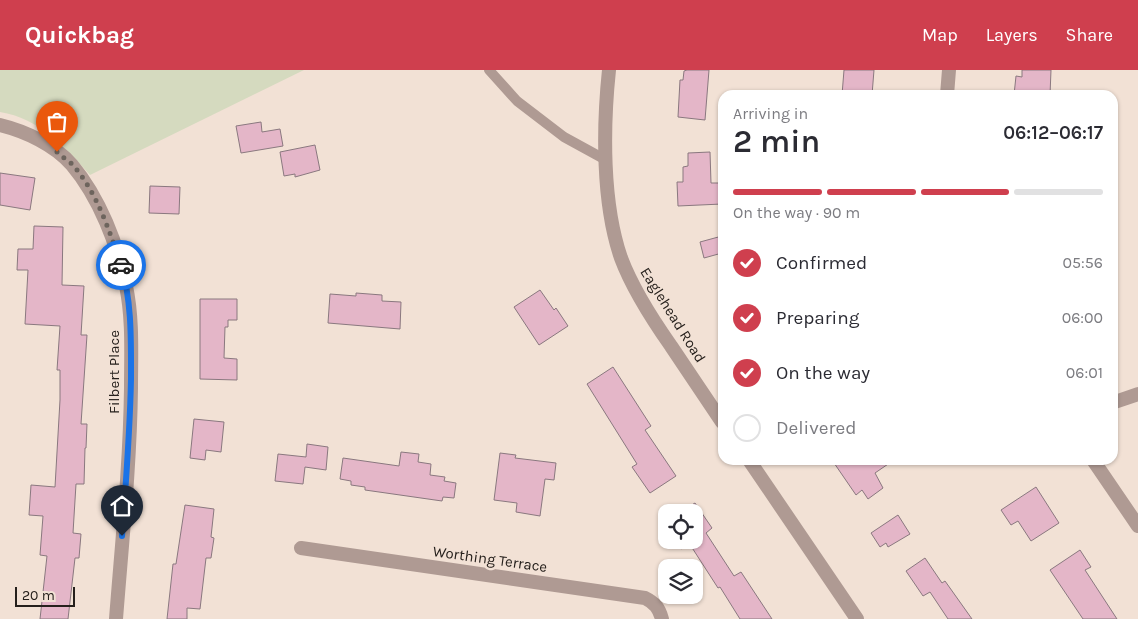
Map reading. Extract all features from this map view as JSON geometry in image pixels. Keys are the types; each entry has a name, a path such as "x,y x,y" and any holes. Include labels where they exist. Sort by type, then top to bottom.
{"street":[{"name":"Eaglehead Road","path":"609,70 605,109 606,160 611,221 621,258 634,288 654,322 718,416"},
{"path":"946,90 948,70"},
{"name":"Filbert Place","path":"0,125 33,137 71,164 89,188 109,230 122,267 132,335 130,434 116,619"},
{"path":"1118,401 1138,394"},
{"path":"752,465 857,619"},
{"path":"1096,465 1138,526"},
{"name":"Worthing Terrace","path":"301,548 645,598 653,602 659,610 662,619"}],"lane":[{"path":"489,70 517,101 564,137 606,160"}],"green space":[{"path":"0,70 304,70 90,175 61,144 39,127 14,115 0,112"}],"building":[{"path":"709,70 705,120 678,117 680,80 683,80 684,71"},
{"path":"844,70 874,70 872,90 842,90"},
{"path":"1022,70 1051,70 1050,90 1015,90 1016,76 1022,77"},
{"path":"261,122 262,132 280,129 283,146 241,153 236,126"},
{"path":"315,145 320,170 295,177 295,174 284,176 280,152"},
{"path":"710,152 711,183 718,183 718,204 678,206 677,182 683,182 683,167 688,166 688,153"},
{"path":"0,173 35,178 30,210 0,205"},
{"path":"150,186 180,187 179,214 149,213"},
{"path":"34,226 63,227 62,285 84,286 81,335 87,335 81,424 87,424 86,448 84,484 76,484 73,533 81,534 79,558 75,558 68,619 40,619 47,556 40,555 43,516 29,515 31,485 55,487 60,400 60,370 57,370 60,326 25,324 28,270 17,270 18,249 33,249"},
{"path":"718,237 718,254 704,258 700,242"},
{"path":"540,290 554,310 556,308 568,326 539,345 514,307"},
{"path":"356,293 382,295 382,301 401,302 400,329 328,323 330,294 356,296"},
{"path":"200,299 237,299 237,320 228,320 228,327 225,327 224,358 237,359 237,380 200,379"},
{"path":"613,367 651,426 645,430 676,476 650,493 632,467 637,464 587,384"},
{"path":"194,419 224,422 221,452 206,450 205,460 190,458"},
{"path":"307,444 328,447 326,470 305,467 303,484 275,481 278,454 306,457"},
{"path":"401,452 419,454 418,462 431,464 430,475 445,477 444,481 456,483 454,498 443,497 442,501 365,490 365,487 351,485 351,481 340,479 343,458 399,466"},
{"path":"500,453 516,455 515,458 556,463 554,480 545,479 540,516 516,512 517,503 494,500"},
{"path":"835,465 887,465 875,473 883,488 868,499 862,490 856,495"},
{"path":"1036,487 1059,523 1031,541 1018,521 1011,525 1001,510"},
{"path":"185,505 214,509 211,537 214,538 211,558 206,558 200,609 187,608 187,619 167,619 173,564 176,564"},
{"path":"703,515 712,528 706,533 734,576 741,572 772,619 740,619 703,565 703,559 699,559 693,549 703,549"},
{"path":"898,515 910,534 888,547 886,543 880,547 871,533"},
{"path":"1080,550 1091,567 1085,570 1117,619 1083,619 1050,570"},
{"path":"925,558 942,583 945,581 972,619 948,619 930,592 923,596 906,571"}],"way so far":[{"path":"57,152 71,164 89,188 109,230 121,265"}],"route":[{"path":"121,265 126,287 132,335 130,434 122,536"}]}
